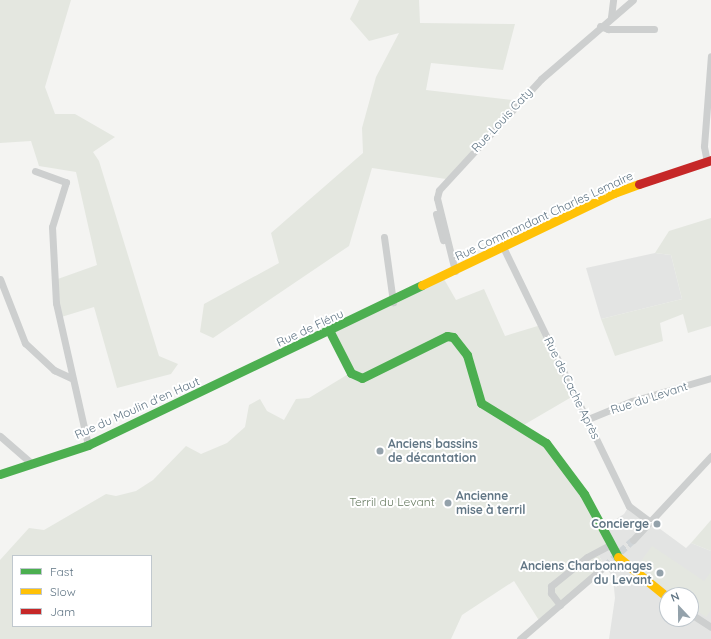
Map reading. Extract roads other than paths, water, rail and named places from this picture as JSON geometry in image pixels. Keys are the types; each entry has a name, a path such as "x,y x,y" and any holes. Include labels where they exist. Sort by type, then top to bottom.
{"street":[{"path":"611,17 613,0"},
{"name":"Rue Louis Caty","path":"455,271 437,198 439,190 541,78 600,26 633,0"},
{"path":"600,26 608,30 654,29"},
{"path":"709,161 704,146 711,56"},
{"name":"Rue Commandant Charles Lemaire","path":"455,271 503,246 614,193 709,161"},
{"path":"36,170 66,182 52,228 56,303 71,378 88,446"},
{"path":"436,214 445,244 450,249"},
{"path":"384,237 393,302"},
{"name":"Rue de Cache Après","path":"503,246 588,419 628,506 650,522"},
{"name":"Rue de Flénu","path":"238,375 455,271"},
{"path":"0,279 25,343 54,370 71,378"},
{"path":"330,332 350,373 362,378 447,336 453,336 467,355 481,403 546,443 584,494 611,544 627,567 659,591"},
{"name":"Rue du Moulin d'en Haut","path":"0,474 30,462 88,446 238,375"},
{"name":"Rue du Levant","path":"588,419 632,401 711,378"},
{"path":"0,436 30,462"},
{"path":"633,540 711,456"},
{"path":"560,605 551,593 551,586 587,557 611,544"},
{"path":"520,639 605,566"},
{"path":"699,619 711,627"}],"tunnel":[{"path":"605,566 633,540"}],"place":[{"name":"Anciens bassins de décantation","path":"380,451"},
{"name":"Ancienne mise à terril","path":"448,503"},
{"name":"Concierge","path":"657,524"},
{"name":"Anciens Charbonnages du Levant","path":"660,573"}],"park label":[{"name":"Terril du Levant","path":"392,502"}]}
